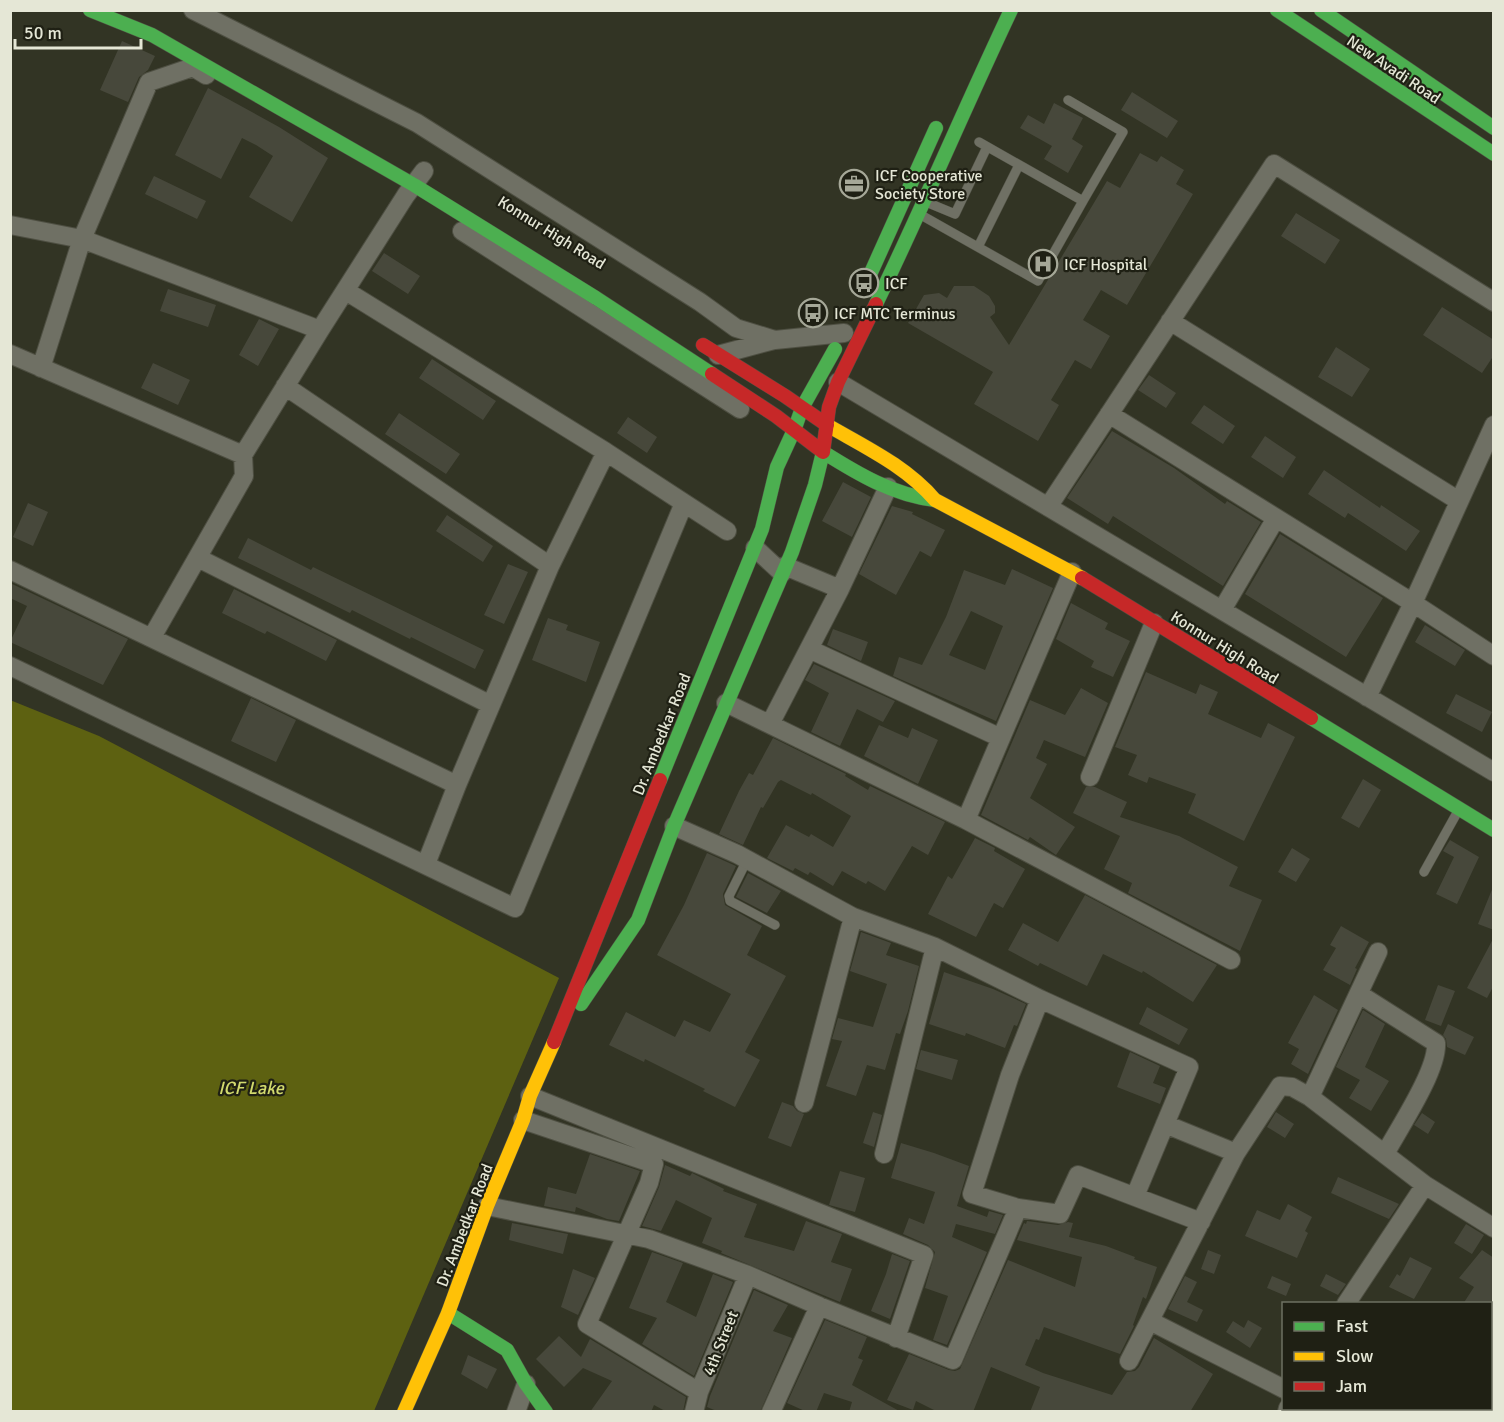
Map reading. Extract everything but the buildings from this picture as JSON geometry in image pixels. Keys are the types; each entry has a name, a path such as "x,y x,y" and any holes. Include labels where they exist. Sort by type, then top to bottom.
{"main road":[{"name":"Konnur High Road","path":"90,10 153,35 418,179 860,475 920,500 935,500 1072,572 1494,830"},
{"name":"Dr. Ambedkar Road","path":"551,1049 638,920 674,826 792,552 815,485 823,452 829,407 838,382 920,214 979,77 1011,10"},
{"name":"New Avadi Road","path":"1277,10 1494,154"},
{"name":"New Avadi Road","path":"1321,10 1494,128"},
{"path":"863,290 941,117"},
{"name":"Dr. Ambedkar Road","path":"404,1412 448,1312 487,1206 523,1120 530,1096 755,548 777,467 802,408 846,328"},
{"name":"Konnur High Road","path":"688,336 927,488 935,500"},
{"path":"448,1312 507,1350 526,1384 546,1412"}],"street":[{"path":"193,10 417,123 700,302 736,328 775,340"},
{"path":"42,368 82,239 148,82 193,67 418,179 770,428"},
{"path":"1048,507 1274,164 1494,302"},
{"path":"152,637 244,476 243,455 320,330 418,179"},
{"path":"10,225 82,239 320,330"},
{"path":"346,291 606,452 727,531"},
{"path":"1170,321 1459,501"},
{"path":"718,355 775,340 846,328"},
{"path":"10,354 243,455"},
{"path":"838,382 1494,772"},
{"path":"285,386 550,566"},
{"path":"1109,414 1494,656"},
{"path":"1367,697 1413,603 1494,425"},
{"path":"426,864 550,566 606,452"},
{"path":"770,724 840,589 888,487"},
{"path":"10,666 515,908 684,503"},
{"path":"1222,610 1276,518"},
{"path":"755,548 784,569 840,589"},
{"path":"198,558 491,705"},
{"path":"10,570 457,785"},
{"path":"966,820 1072,572"},
{"path":"1090,777 1154,622"},
{"path":"808,649 1001,738"},
{"path":"726,703 966,820 1231,960"},
{"path":"674,826 747,860 853,917 935,946 1040,999 1189,1067 1135,1196"},
{"path":"804,1103 853,917"},
{"path":"884,1154 935,946"},
{"path":"1310,1097 1378,952"},
{"path":"1359,994 1436,1043 1437,1052 1427,1077 1385,1154"},
{"path":"1040,999 1010,1075 972,1194 1018,1208 1060,1214 1078,1175 1201,1222"},
{"path":"1129,1361 1236,1153 1280,1086 1293,1087 1310,1097 1425,1185 1494,1228"},
{"path":"530,1096 924,1255 896,1338"},
{"path":"523,1120 654,1164 654,1171 627,1236 587,1324 699,1392"},
{"path":"1165,1124 1236,1153"},
{"path":"1347,1302 1425,1185"},
{"path":"487,1206 649,1239 748,1275 953,1360 1018,1208"},
{"name":"4th Street","path":"694,1412 699,1392 748,1275"},
{"path":"771,1412 819,1306"},
{"path":"1150,1321 1282,1388"},
{"path":"516,1412 526,1384"}],"lane":[{"path":"904,198 920,214 1038,281 1124,132 1068,100"},
{"path":"904,198 925,201 955,214 983,144 1083,201"},
{"path":"978,247 1019,165"},
{"path":"1424,872 1459,809"},
{"path":"747,860 729,896 730,901 776,925"}],"water":[{"name":"ICF Lake","path":"10,700 99,736 559,978 374,1411 11,1411"}],"traffic: fast":[{"path":"90,10 152,35 414,185 596,298 712,374"},
{"path":"876,304 1011,10"},
{"path":"1277,10 1494,154"},
{"path":"1321,10 1494,128"},
{"path":"869,277 936,128"},
{"path":"796,425 802,408 835,349"},
{"path":"660,780 762,529 777,467 794,430"},
{"path":"581,1004 638,920 674,826 792,552 815,485 823,452 863,476 890,488 935,500"},
{"path":"1311,718 1494,830"},
{"path":"448,1313 507,1350 526,1384 546,1412"}],"traffic: slow":[{"path":"827,425 898,467 935,500 1082,578"},
{"path":"404,1412 448,1313 487,1206 523,1120 530,1096 554,1042"}],"traffic: jam":[{"path":"712,374 776,416 823,452 829,407 838,382 876,304"},
{"path":"703,345 827,425"},
{"path":"1082,578 1311,718"},
{"path":"554,1042 660,780"}],"place":[{"name":"ICF Cooperative Society Store","path":"854,184"},
{"name":"ICF Hospital","path":"1043,264"},
{"name":"ICF","path":"864,283"},
{"name":"ICF MTC Terminus","path":"813,313"}]}
